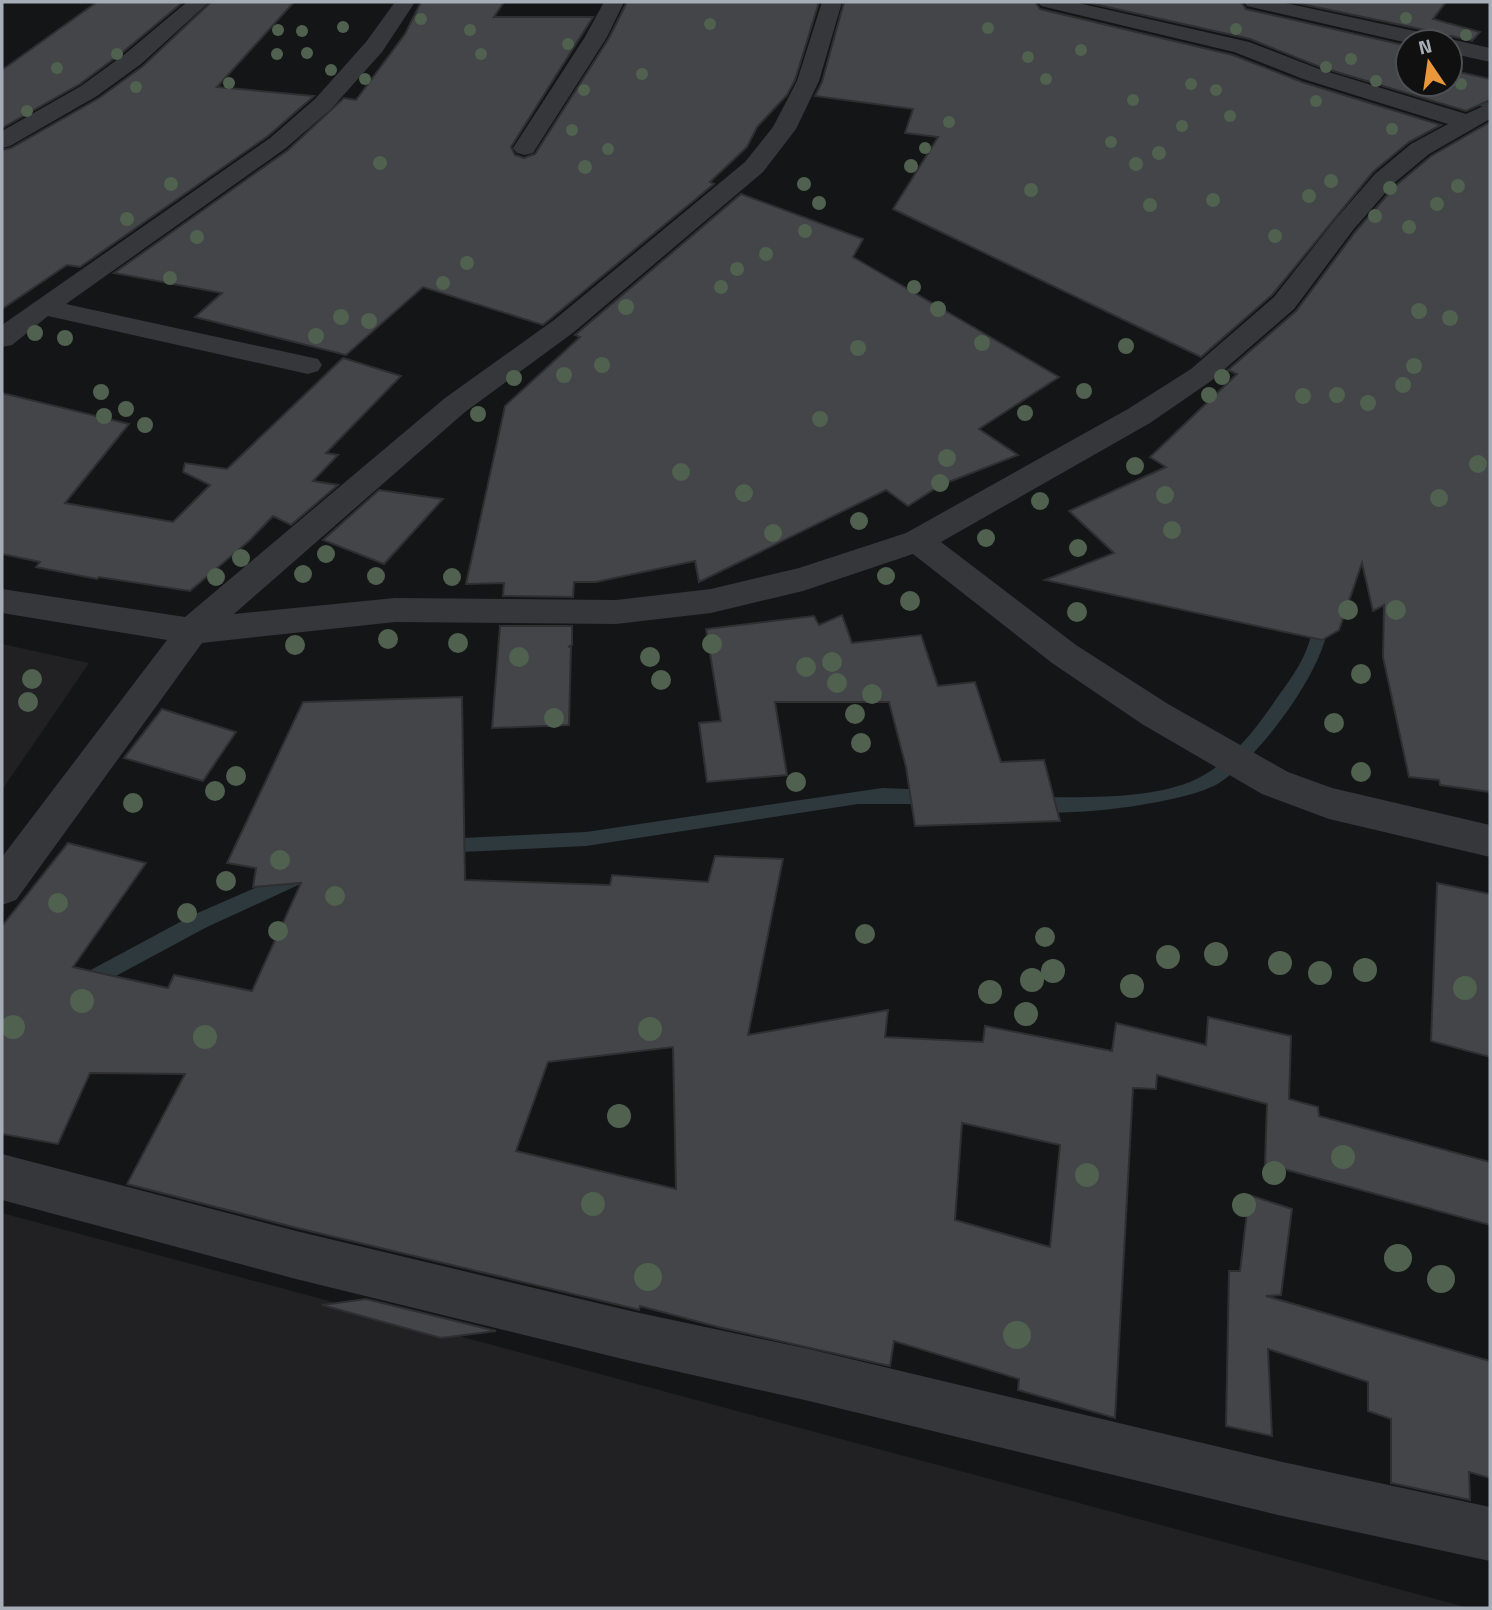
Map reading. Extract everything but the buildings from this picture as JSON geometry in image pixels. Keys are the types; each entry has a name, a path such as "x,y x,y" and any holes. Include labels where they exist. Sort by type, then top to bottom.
{"street":[{"path":"2,141 89,92 133,59 199,2"},
{"path":"2,339 43,307 278,143 323,104 374,47 405,2"},
{"path":"525,148 596,37 614,2"},
{"path":"2,888 192,631 455,405 564,326 754,167 784,129 808,81 832,2"},
{"path":"1048,2 1241,47 1311,74 1482,115"},
{"path":"1267,3 1394,33"},
{"path":"1464,49 1490,55"},
{"path":"2,601 192,631 395,610 616,612 711,601 803,579 918,541 1139,416 1201,375 1284,303 1344,225 1384,179 1420,149 1482,115"},
{"path":"43,307 308,365"},
{"path":"918,541 1064,654 1154,714 1275,783 1328,803 1490,841"},
{"path":"2,1177 296,1255 608,1330 809,1375 1278,1488 1490,1534"}],"shaded area":[{"path":"2,644 89,663 2,790"},
{"path":"2,1213 1469,1608 2,1608"}],"waterway":[{"path":"1463,98 1490,106"},
{"path":"1031,804 1094,803 1163,796 1213,779 1239,757 1284,701 1317,646 1321,617"},
{"path":"440,846 586,839 858,797 933,797"},
{"path":"81,985 200,921 301,876"}]}
